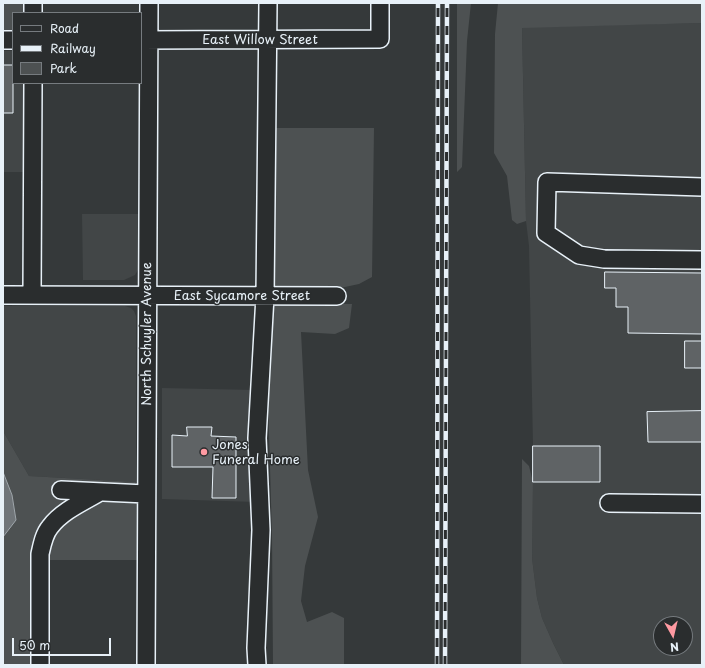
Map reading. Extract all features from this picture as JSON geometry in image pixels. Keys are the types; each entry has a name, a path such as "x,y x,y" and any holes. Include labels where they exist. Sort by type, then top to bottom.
{"street":[{"name":"North Schuyler Avenue","path":"146,665 148,295 145,40 149,3"},
{"path":"257,665 261,530 257,438 265,296 268,3"},
{"name":"East Willow Street","path":"145,40 380,39 380,3"},
{"path":"32,295 33,84"},
{"path":"702,187 547,182 546,234 579,255 604,259 702,260"},
{"name":"East Sycamore Street","path":"3,295 337,296"},
{"path":"61,490 146,494"},
{"path":"40,665 40,554 44,538 50,527 64,513 100,492"},
{"path":"608,503 702,504"}],"shaded area":[{"path":"702,23 702,665 564,665 542,618 537,598 532,558 533,446 529,246 526,221 522,27"},
{"path":"3,51 12,51 12,84 26,84 25,172 3,172"},
{"path":"82,214 139,214 138,270 135,275 124,280 83,280"},
{"path":"3,306 125,306 134,311 136,316 136,482 29,476 3,431"},
{"path":"162,388 255,390 256,502 162,499"},
{"path":"3,472 12,495 16,520 3,537"}],"green space":[{"path":"3,3 28,3 28,12 12,12 12,31 3,31"},
{"path":"457,3 471,3 467,41 462,167 457,172"},
{"path":"498,3 702,3 702,23 522,28 526,221 517,224 512,220 507,176 494,153 495,34"},
{"path":"271,128 374,128 372,277 359,284 340,288 270,287"},
{"path":"268,303 352,304 349,328 335,334 301,332 308,470 318,517 305,566 301,601 307,622 332,612 344,618 344,665 273,665 272,536 267,364"},
{"path":"3,431 29,476 136,482 134,487 118,490 38,534 30,556 31,665 3,665 3,537 16,519 12,495 3,472"},
{"path":"522,459 529,466 533,482 532,558 537,598 542,618 564,665 521,665"},
{"path":"108,498 137,500 138,560 46,560 51,539 54,533 65,521 78,512"}],"building":[{"path":"3,65 12,65 13,113 3,113"},
{"path":"605,272 702,273 702,334 628,333 628,307 616,307 616,288 605,288"},
{"path":"685,341 702,341 702,368 685,368"},
{"path":"702,411 702,442 648,442 647,412"},
{"name":"Jones Funeral Home","path":"187,427 212,427 211,436 236,437 236,498 212,498 213,467 172,467 172,435 187,436"},
{"path":"533,446 600,446 600,482 533,482"}],"railway":[{"path":"437,665 438,3"},
{"path":"445,665 447,3"}],"place":[{"name":"Jones Funeral Home","path":"204,452"}]}
